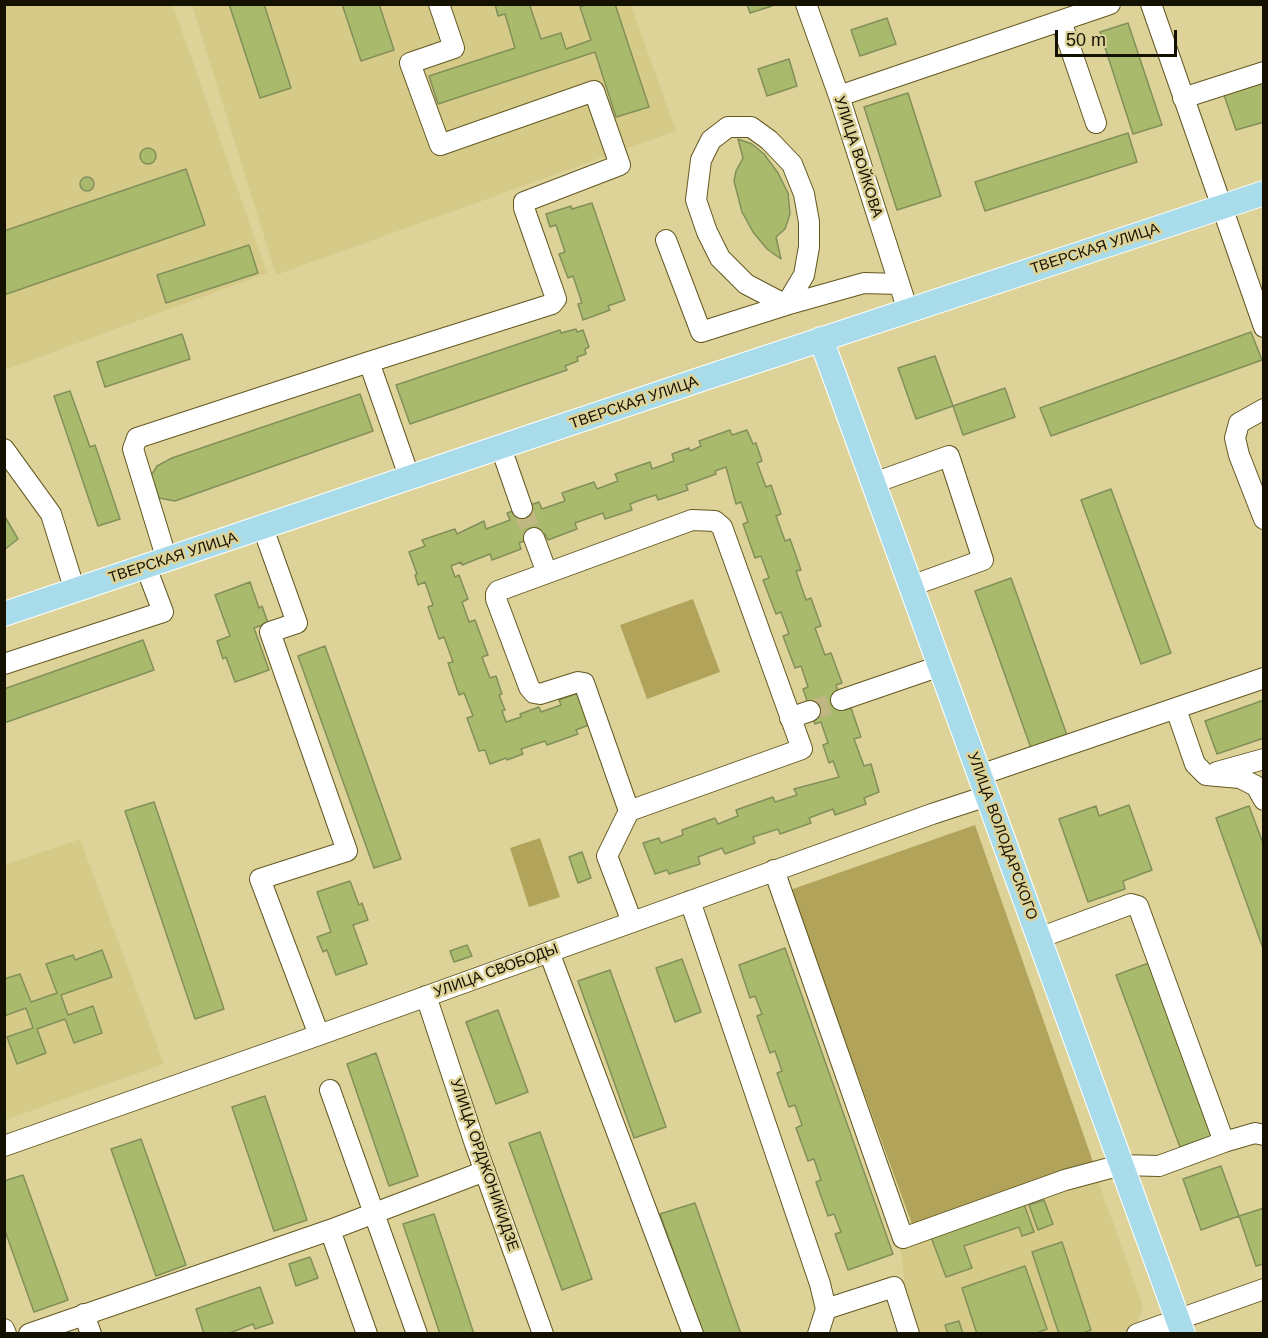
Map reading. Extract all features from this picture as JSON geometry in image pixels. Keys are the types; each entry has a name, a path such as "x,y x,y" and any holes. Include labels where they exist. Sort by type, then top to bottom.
{"main road":[{"name":"ТВЕРСКАЯ УЛИЦА","path":"4,614 1263,193"},
{"name":"УЛИЦА ВОЛОДАРСКОГО","path":"821,339 1180,1327"}],"street":[{"path":"4,664 163,612 157,563 133,449 137,438 552,304 556,299 524,208 524,202 620,165 594,91 440,145 410,63 454,48 440,4"},
{"name":"УЛИЦА ВОЙКОВА","path":"806,4 839,96 908,311"},
{"path":"839,96 1110,4"},
{"path":"1151,4 1263,327"},
{"path":"1060,21 1096,123"},
{"path":"1183,98 1263,72"},
{"path":"728,127 751,127 769,140 792,164 804,194 809,222 809,247 804,275 786,304 746,284 720,258 707,232 696,200 701,160 711,140 728,127"},
{"path":"666,240 700,332 786,304 864,283 899,284"},
{"path":"369,362 410,479"},
{"path":"1263,409 1239,423 1235,438 1263,519"},
{"path":"501,448 522,508"},
{"path":"4,449 51,514 75,591"},
{"path":"874,483 949,456 983,560 911,586"},
{"path":"629,811 584,683 578,682 540,694 534,693 529,687 495,599 496,594 498,591 693,520 715,521 722,527 802,749 629,811 607,856 632,922"},
{"path":"263,528 297,623 270,632 347,851 260,879 319,1035"},
{"path":"534,538 547,573"},
{"path":"841,700 940,666"},
{"name":"УЛИЦА СВОБОДЫ","path":"4,1146 319,1035 932,813 984,785 1176,708 1263,678"},
{"path":"1176,708 1195,764 1206,775 1240,778 1256,786 1263,800"},
{"path":"790,718 810,711"},
{"path":"1206,775 1263,759"},
{"path":"774,870 903,1238 1065,1180 1121,1165 1159,1166 1224,1142 1255,1133 1263,1135"},
{"path":"690,901 765,1116 820,1284 826,1309 818,1334"},
{"path":"1039,938 1131,904 1138,906 1224,1142"},
{"path":"549,952 693,1334"},
{"name":"УЛИЦА ОРДЖОНИКИДЗЕ","path":"426,996 484,1171 543,1334"},
{"path":"330,1090 417,1334"},
{"path":"29,1334 330,1230 484,1171"},
{"path":"330,1230 367,1334"},
{"path":"826,1309 894,1287 909,1334"},
{"path":"1137,1334 1180,1327 1263,1289"},
{"path":"84,1314 91,1334"},
{"path":"4,1329 6,1334"}],"shaded area":[{"path":"5,5 173,5 267,273 5,370"},
{"path":"192,5 631,5 676,131 276,275"},
{"path":"693,599 720,672 647,699 620,625"},
{"path":"975,825 1093,1162 913,1227 790,890"},
{"path":"540,838 560,897 529,907 510,848"},
{"path":"80,839 164,1064 5,1120 4,865"},
{"path":"1096,1175 1143,1306 1136,1328 1119,1333 913,1333 909,1321 900,1244"}],"building":[{"path":"229,4 264,4 291,88 260,98"},
{"path":"342,4 379,4 394,50 361,61"},
{"path":"495,4 535,4 530,6 541,39 561,33 566,49 591,40 580,7 588,4 615,4 649,107 616,117 595,52 438,104 429,76 515,48 505,14 498,16"},
{"path":"747,4 772,4 772,6 750,13"},
{"path":"887,18 896,44 860,56 851,30"},
{"path":"1128,23 1162,125 1133,134 1100,32"},
{"path":"789,59 797,86 767,96 758,69"},
{"path":"1264,82 1264,122 1236,130 1224,95"},
{"path":"908,93 941,196 897,210 864,107"},
{"path":"1128,133 1137,162 985,211 975,182"},
{"path":"738,139 752,144 764,154 778,173 788,193 790,214 785,229 776,237 781,259 767,249 753,232 742,212 734,181 743,158"},
{"path":"145,148 151,148 156,156 154,162 145,164 140,159 140,153"},
{"path":"186,169 205,225 4,295 4,231"},
{"path":"87,177 92,179 94,184 92,189 87,191 82,189 80,184 82,179"},
{"path":"592,203 625,300 608,306 610,310 583,320 578,304 582,303 573,276 568,278 559,254 565,252 556,225 550,227 546,214 571,206 572,209"},
{"path":"249,245 258,273 166,303 157,275"},
{"path":"576,329 577,332 583,330 589,347 585,349 586,354 577,357 578,361 565,366 567,370 410,424 396,385 560,330 561,333"},
{"path":"1251,332 1262,360 1051,436 1040,408"},
{"path":"182,334 190,359 105,387 97,362"},
{"path":"935,356 953,406 916,419 898,368"},
{"path":"1005,388 1015,417 963,435 953,406"},
{"path":"70,391 90,447 95,445 120,519 98,526 54,396"},
{"path":"360,394 373,431 175,501 159,498 151,476 157,466 172,458"},
{"path":"730,430 732,435 747,430 753,444 756,443 762,461 757,463 766,487 771,485 781,514 776,516 785,541 790,539 801,570 796,571 806,600 811,598 821,626 815,628 825,655 831,653 842,683 836,685 845,710 851,708 861,737 854,739 864,766 871,764 879,792 864,798 866,804 835,815 833,809 809,818 811,823 780,834 778,829 753,837 755,843 725,854 722,848 698,857 700,864 669,874 667,870 655,874 643,843 659,838 661,843 683,835 682,830 715,818 718,824 738,816 736,810 773,797 775,802 797,795 794,789 839,777 833,761 829,763 823,745 828,743 821,722 815,724 803,689 808,687 801,666 795,668 783,636 789,634 781,612 776,614 763,580 769,578 761,556 755,558 743,524 748,522 741,502 736,504 726,467 715,471 716,474 686,485 688,490 658,500 656,495 643,499 630,504 632,510 605,519 603,513 575,523 577,529 548,540 545,534 519,543 521,549 492,560 490,554 462,565 461,562 451,566 455,577 459,575 468,599 462,602 469,622 475,620 488,655 482,657 490,678 496,676 502,694 499,695 505,710 502,711 506,722 539,707 541,712 561,705 559,700 579,693 591,724 576,730 578,734 547,745 545,741 521,749 523,754 507,760 506,758 490,764 485,750 479,751 467,718 473,716 464,693 459,695 448,663 453,662 444,637 439,639 428,607 433,605 425,582 418,585 415,575 417,574 409,552 425,546 422,540 455,529 457,534 484,521 486,529 510,520 507,513 539,502 542,509 565,501 562,493 594,482 597,489 618,481 615,474 650,462 652,469 674,461 672,454 689,448 690,451 701,446 699,441"},
{"path":"1111,489 1171,653 1141,664 1081,500"},
{"path":"4,515 18,539 4,550"},
{"path":"1011,578 1068,738 1032,751 975,591"},
{"path":"250,582 259,608 262,606 268,623 254,628 269,670 235,682 226,657 223,659 217,641 230,636 215,595"},
{"path":"143,640 154,670 4,723 4,689"},
{"path":"325,646 401,859 374,868 298,656"},
{"path":"1264,700 1264,738 1217,754 1205,721"},
{"path":"154,802 224,1009 195,1019 125,811"},
{"path":"1129,805 1152,870 1123,881 1125,889 1088,902 1059,819 1096,806 1099,816"},
{"path":"1249,806 1264,846 1264,951 1216,818"},
{"path":"582,852 591,878 578,883 569,857"},
{"path":"350,881 359,905 362,903 368,920 353,925 367,964 336,975 327,950 323,952 317,937 331,932 317,892"},
{"path":"467,945 472,956 454,962 450,951"},
{"path":"785,948 893,1254 848,1270 835,1234 841,1232 834,1214 828,1216 816,1182 821,1180 814,1159 808,1161 796,1128 802,1125 795,1105 789,1107 777,1073 782,1071 775,1051 770,1053 757,1016 762,1014 755,996 750,998 739,965"},
{"path":"102,950 112,977 61,995 68,1015 93,1006 102,1033 74,1043 65,1019 37,1029 46,1053 17,1064 7,1037 33,1028 26,1008 4,1016 4,979 20,974 31,1002 57,993 46,964 73,955 75,960"},
{"path":"682,959 701,1012 675,1022 656,968"},
{"path":"1149,963 1214,1135 1180,1147 1116,975"},
{"path":"610,970 666,1127 634,1138 578,981"},
{"path":"498,1010 528,1092 496,1104 466,1022"},
{"path":"376,1053 418,1176 389,1186 347,1064"},
{"path":"265,1096 307,1220 274,1231 232,1107"},
{"path":"540,1132 592,1279 562,1290 509,1143"},
{"path":"141,1139 186,1265 156,1276 111,1149"},
{"path":"1221,1166 1239,1216 1201,1230 1183,1179"},
{"path":"23,1175 68,1300 34,1312 4,1228 4,1181"},
{"path":"1044,1200 1053,1224 1038,1230 1029,1205"},
{"path":"695,1203 741,1334 703,1334 660,1214"},
{"path":"1024,1204 1034,1232 1022,1236 1019,1227 964,1246 972,1268 946,1277 931,1237"},
{"path":"1264,1208 1264,1264 1256,1266 1239,1216"},
{"path":"434,1214 474,1334 440,1334 403,1224"},
{"path":"1062,1242 1091,1330 1081,1334 1059,1334 1032,1252"},
{"path":"310,1257 318,1278 296,1286 289,1264"},
{"path":"1025,1266 1047,1329 1034,1334 977,1334 962,1288"},
{"path":"260,1287 273,1323 255,1329 253,1324 227,1334 204,1334 196,1309"},
{"path":"959,1321 963,1334 948,1334 945,1325"}],"tunnel":[{"path":"522,508 534,538"},
{"path":"810,711 841,700"}]}
